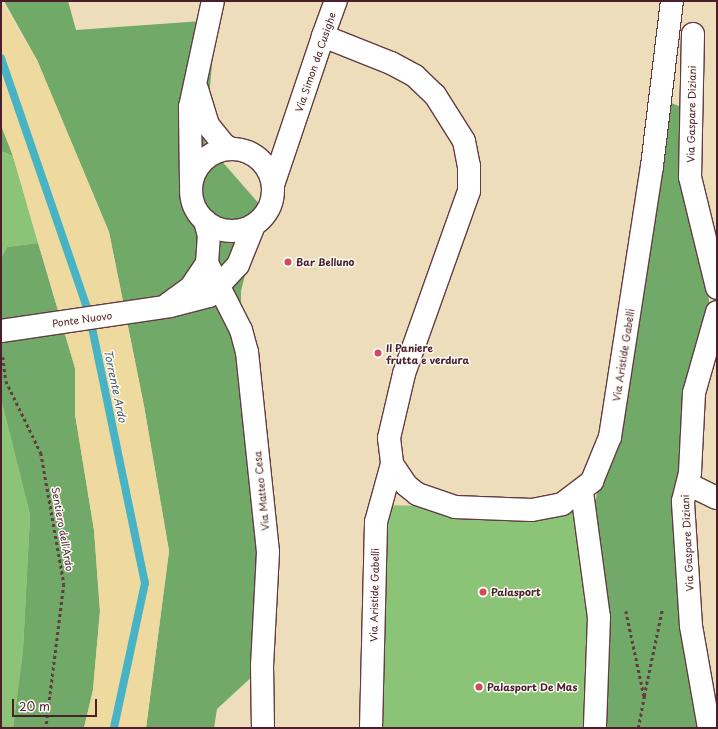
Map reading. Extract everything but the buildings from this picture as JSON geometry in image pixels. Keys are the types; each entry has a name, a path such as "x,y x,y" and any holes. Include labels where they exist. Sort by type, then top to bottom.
{"main road":[{"path":"166,306 191,287 207,263 209,236 205,221 196,210 191,183 188,140 196,82 213,1"},
{"name":"Via Simon da Cusighe","path":"166,306 194,302 220,288 238,265 254,225 269,208 273,186 336,1"},
{"name":"Via Aristide Gabelli","path":"392,464 406,485 417,494 455,507 546,508 562,504 582,492 599,468 610,437 652,166 672,1"},
{"name":"Via Gaspare Diziani","path":"694,34 690,176 717,288"},
{"name":"Via Aristide Gabelli","path":"324,36 415,76 452,118 464,141 469,166 469,191 463,214 398,400 389,438 392,464 376,522 371,728"},
{"path":"196,82 208,125 224,145 240,150 269,172 273,186"},
{"name":"Via Simon da Cusighe","path":"191,183 201,162 221,150 273,149 294,122"},
{"path":"205,221 229,231 254,225"},
{"name":"Via Matteo Cesa","path":"207,263 241,330 247,352 268,552 262,665 262,728"},
{"name":"Ponte Nuovo","path":"1,330 166,306"},
{"name":"Via Gaspare Diziani","path":"709,728 708,664 691,626 683,501 688,484 692,404 717,313"},
{"path":"688,484 717,498"},
{"path":"582,492 599,617 595,728"}],"path":[{"name":"Sentiero dell'Ardo","path":"3,354 6,381 41,452 64,584 46,728"},
{"path":"624,603 639,662 644,696"},
{"path":"638,728 664,604"}],"green space":[{"path":"4,1 68,1 76,30 216,20 205,142 262,207 241,291 241,346 264,560 257,672 217,709 214,728 146,728 169,551 144,406 109,232 37,60"},
{"path":"666,101 684,108 710,308 683,407 704,728 586,728 593,510 623,388"},
{"path":"1,125 13,156 1,151"},
{"path":"1,151 13,156 38,243 7,247 1,259"},
{"path":"38,243 75,368 75,414 94,530 100,611 93,690 84,728 13,728 23,650 30,515 1,399 1,259 7,247"},
{"path":"1,399 30,515 23,650 13,728 1,728"},
{"path":"375,505 593,509 589,728 371,728"}],"sand":[{"path":"1,1 37,60 109,232 144,406 169,551 146,728 84,728 93,690 100,611 94,530 75,414 75,368 13,156 1,125"}],"waterway":[{"name":"Torrente Ardo","path":"1,58 89,313 145,583 114,728"}],"place":[{"name":"Bar Belluno","path":"288,262"},
{"name":"Il Paniere frutta e verdura","path":"378,353"},
{"name":"Palasport","path":"483,592"},
{"name":"Palasport De Mas","path":"479,687"}]}
